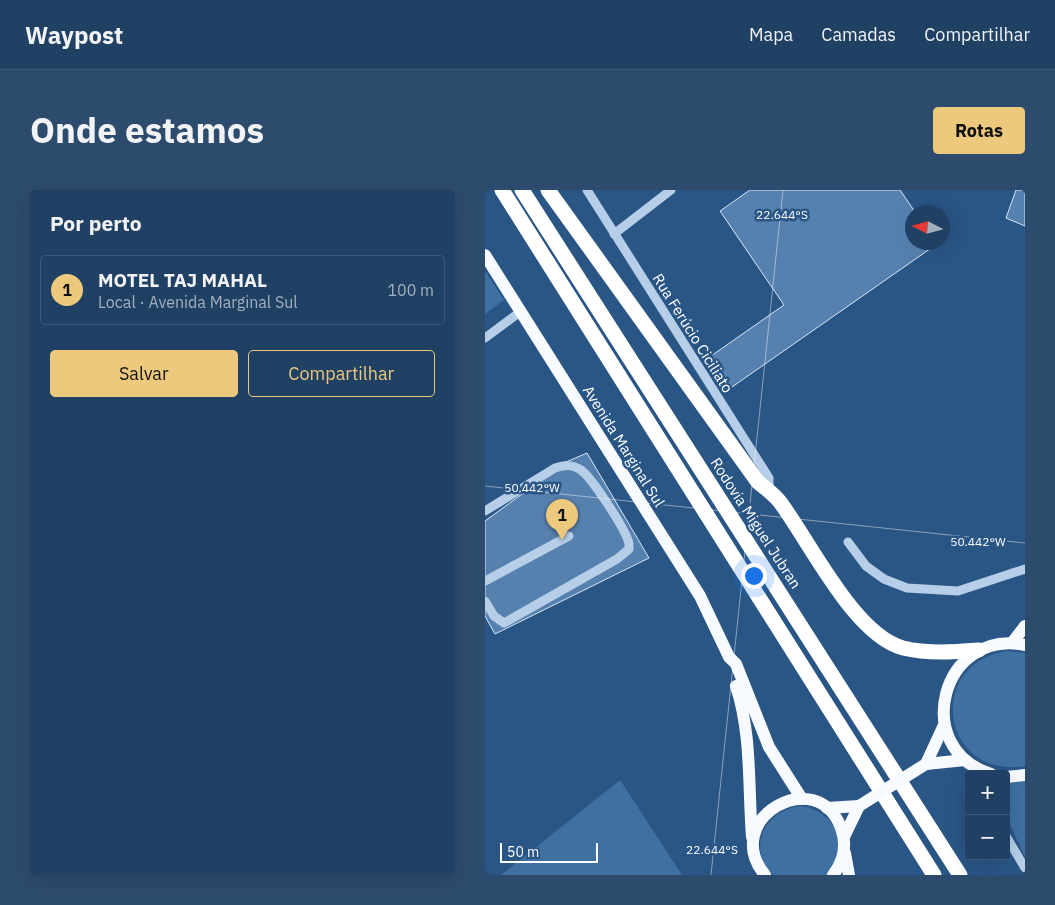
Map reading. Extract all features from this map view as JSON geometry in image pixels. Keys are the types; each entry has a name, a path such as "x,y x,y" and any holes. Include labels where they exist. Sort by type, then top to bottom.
{"highway":[{"path":"501,190 934,875"},
{"name":"Rodovia Miguel Jubran","path":"523,190 961,875"},
{"path":"548,190 757,482 779,501 836,586 861,619 882,639 902,648 923,651 979,650"}],"main road":[{"name":"Avenida Marginal Sul","path":"485,255 700,596 729,657 745,711 750,763 753,846 756,861 765,875"},
{"path":"1012,643 1025,626"},
{"path":"980,770 965,760 952,744 944,725 943,703 949,682 961,663 979,650 995,644 1012,643 1025,645"},
{"name":"Avenida Marginal Sul","path":"729,657 736,664 769,748 802,799"},
{"path":"926,764 944,725"},
{"path":"827,808 859,806 926,764 965,760"},
{"path":"1010,776 1025,775"},
{"path":"753,846 755,831 762,817 773,807 787,800 802,799 815,802 827,808 838,821 844,837 844,852 849,875"},
{"path":"844,837 859,806"},
{"path":"833,875 840,866 844,852"}],"street":[{"name":"Rua Ferúcio Ciciliato","path":"587,190 769,478 769,492"},
{"path":"614,234 671,190"},
{"path":"485,338 520,312"},
{"path":"485,511 555,468 567,465 582,471 593,483 629,544 629,549 617,560 504,622 495,616 485,601"},
{"path":"485,582 569,536"},
{"path":"848,542 866,566 884,579 907,588 957,591 1025,569"},
{"path":"1010,843 1025,868"}],"shaded area":[{"path":"485,271 504,300 485,314"},
{"path":"1008,651 1025,653 1025,766 997,766 975,755 961,739 953,718 954,696 963,676 981,660"},
{"path":"1025,779 1025,857 1010,825 1010,781"},
{"path":"620,780 682,875 501,875"},
{"path":"801,806 819,812 832,823 839,839 838,858 827,875 773,875 765,864 761,853 760,842 763,831 778,814"}],"building":[{"path":"750,190 900,190 910,205 905,205 905,250 928,250 732,387 711,356 784,305 720,211"},
{"path":"1016,190 1025,190 1025,226 1006,218"},
{"path":"587,453 649,558 495,634 485,616 485,521 566,462"}],"place":[{"name":"MOTEL TAJ MAHAL","path":"562,540"}]}
